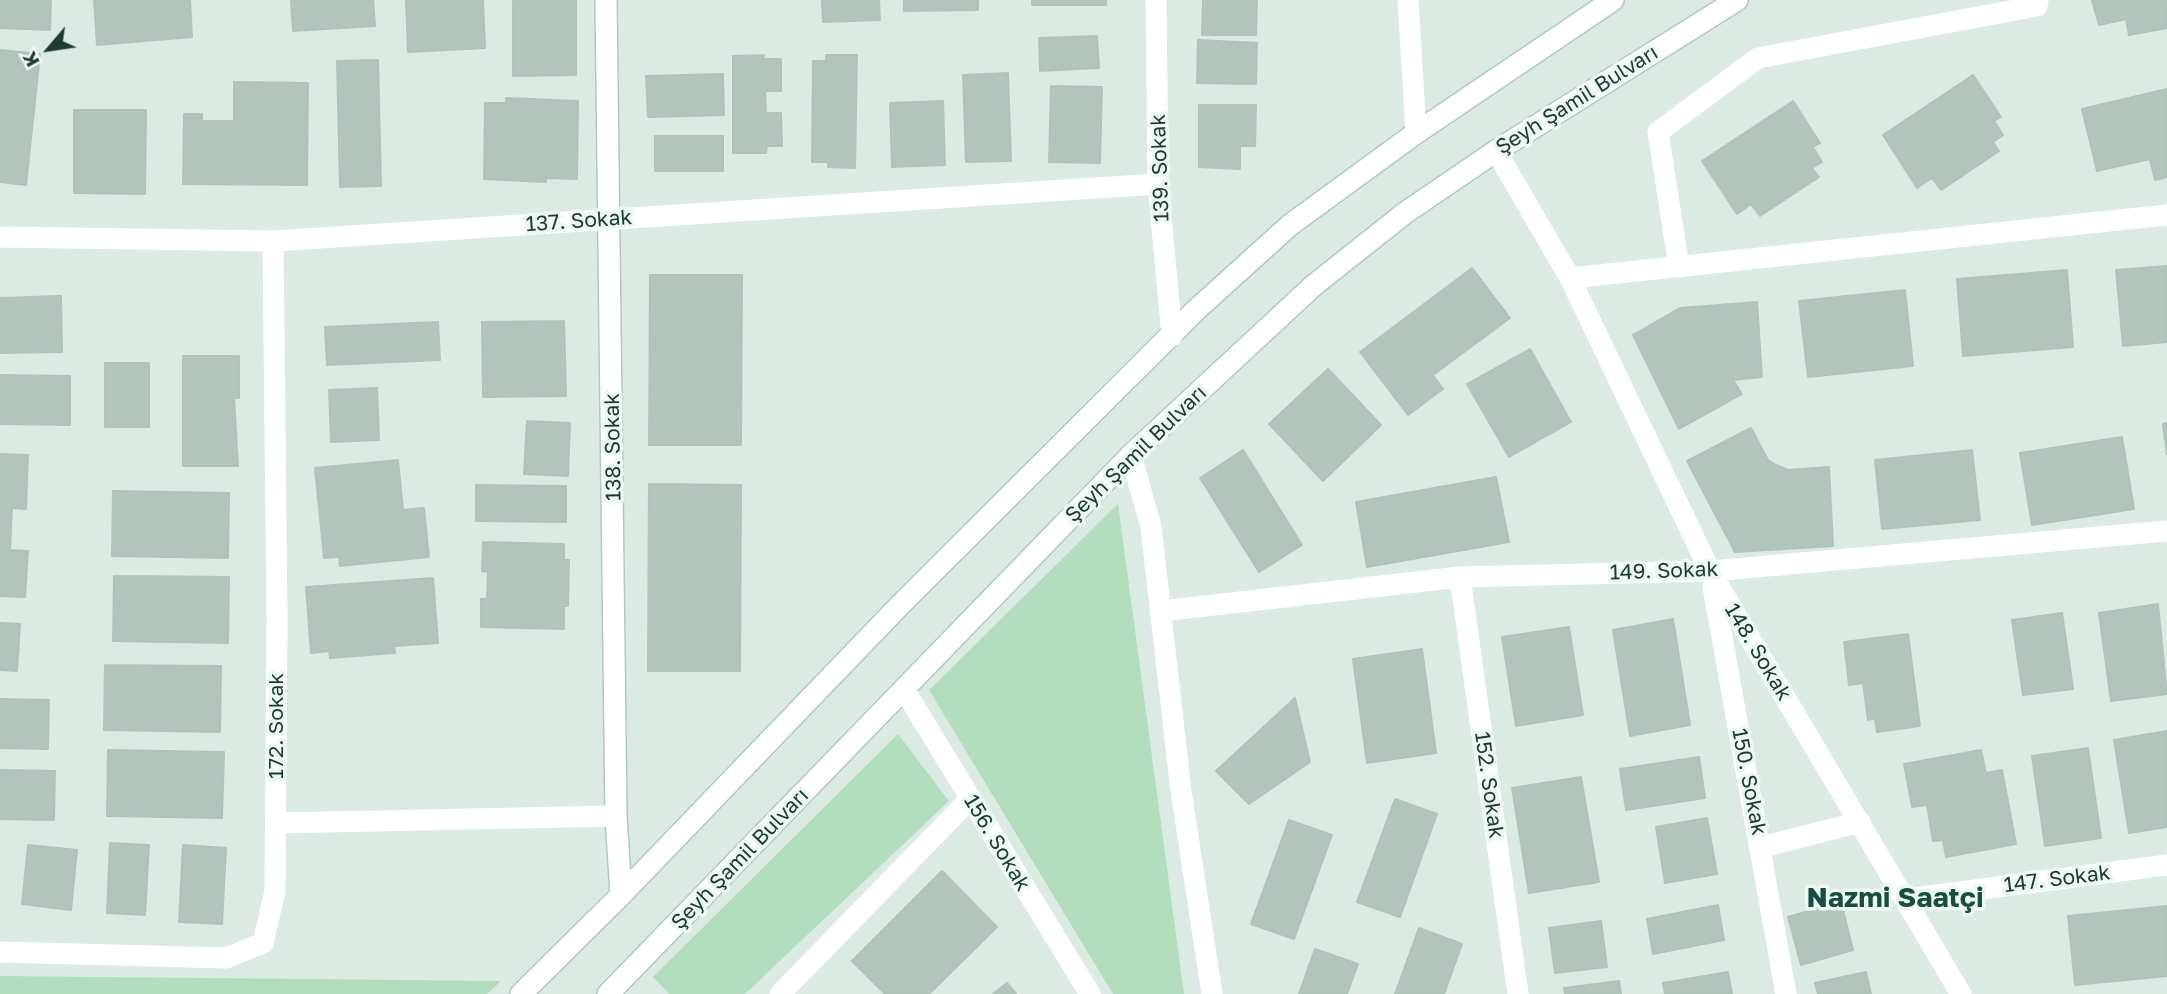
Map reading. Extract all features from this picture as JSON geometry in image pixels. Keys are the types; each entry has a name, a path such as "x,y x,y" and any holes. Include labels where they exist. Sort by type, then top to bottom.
{"street":[{"name":"138. Sokak","path":"606,0 616,816 621,895"},
{"name":"139. Sokak","path":"1156,0 1157,184 1172,336"},
{"path":"1408,0 1416,132"},
{"path":"521,994 621,895 1056,446 1196,310 1290,225 1416,132 1613,0"},
{"name":"Şeyh Şamil Bulvarı","path":"610,993 905,691 1130,455 1313,286 1405,213 1496,151 1737,0"},
{"path":"1679,267 1658,132 1670,123 1758,58 2037,6 2038,0"},
{"name":"148. Sokak","path":"1496,151 1570,278 1710,571 1961,994"},
{"name":"137. Sokak","path":"0,237 273,241 1157,184"},
{"path":"1570,278 2167,215"},
{"name":"172. Sokak","path":"0,952 226,958 263,943 275,891 273,241"},
{"path":"1130,455 1152,527 1181,791 1212,994"},
{"name":"149. Sokak","path":"1161,611 1460,577 1710,571 2167,531"},
{"name":"150. Sokak","path":"1710,571 1762,847 1786,994"},
{"name":"152. Sokak","path":"1460,577 1518,994"},
{"name":"156. Sokak","path":"905,691 1090,994"},
{"path":"779,994 970,799"},
{"path":"275,823 616,816"},
{"path":"1762,847 1860,822"},
{"name":"147. Sokak","path":"1906,899 2167,866"}],"green space":[{"path":"1118,504 1184,994 1113,994 929,690"},
{"path":"898,734 949,801 745,994 669,994 653,977"},
{"path":"0,976 501,981 487,994 0,994"}],"building":[{"path":"0,0 51,0 50,30 0,28"},
{"path":"94,0 190,0 192,37 97,45"},
{"path":"291,0 373,0 375,26 293,31"},
{"path":"406,0 483,0 485,48 408,52"},
{"path":"513,0 576,0 576,75 513,76"},
{"path":"822,0 879,0 880,20 823,22"},
{"path":"904,0 978,0 978,10 904,11"},
{"path":"1032,0 1106,0 1106,5 1032,5"},
{"path":"1203,0 1257,0 1256,35 1202,35"},
{"path":"2092,0 2167,0 2167,28 2129,35 2126,19 2099,25"},
{"path":"1097,36 1099,68 1040,71 1039,38"},
{"path":"1198,40 1257,43 1256,84 1197,83"},
{"path":"0,50 40,54 26,185 0,182"},
{"path":"764,55 763,59 781,59 781,91 765,91 766,113 781,113 782,146 767,146 766,153 733,153 733,56"},
{"path":"826,55 857,55 855,168 828,167 828,162 812,162 813,61 826,61"},
{"path":"378,60 381,186 340,187 337,61"},
{"path":"1008,73 1011,161 966,162 963,75"},
{"path":"723,74 724,115 648,117 646,76"},
{"path":"1973,75 2001,117 1994,121 2003,135 1993,142 1999,151 1941,190 1932,178 1917,188 1883,135"},
{"path":"234,82 308,83 307,185 183,184 184,114 202,114 202,121 234,121"},
{"path":"1051,86 1102,87 1100,163 1049,162"},
{"path":"2167,89 2167,177 2155,180 2150,159 2097,171 2082,109"},
{"path":"506,98 578,101 577,179 546,178 546,182 484,179 485,103 506,103"},
{"path":"943,101 945,165 892,167 890,103"},
{"path":"1793,101 1820,143 1813,147 1822,162 1812,168 1819,177 1760,216 1751,204 1737,214 1702,161"},
{"path":"1199,105 1256,105 1255,146 1240,146 1240,169 1199,167"},
{"path":"74,110 146,110 145,194 74,193"},
{"path":"655,136 723,136 723,171 655,171"},
{"path":"2167,266 2167,342 2123,346 2116,270"},
{"path":"1472,268 1510,318 1433,375 1443,389 1408,415 1360,352"},
{"path":"2067,270 2073,347 1963,356 1957,279"},
{"path":"650,275 742,275 741,445 649,445"},
{"path":"1905,290 1913,366 1808,377 1799,301"},
{"path":"61,296 62,352 0,353 0,298"},
{"path":"1757,302 1762,377 1733,380 1742,394 1679,429 1633,335 1680,308"},
{"path":"564,321 566,396 483,397 482,322"},
{"path":"438,322 440,360 327,365 325,327"},
{"path":"1530,349 1571,422 1509,457 1467,384"},
{"path":"183,356 239,356 239,398 234,398 238,466 183,466"},
{"path":"105,363 149,363 149,427 105,427"},
{"path":"1328,369 1381,425 1323,481 1269,424"},
{"path":"0,375 70,376 70,425 0,424"},
{"path":"377,388 379,440 331,442 329,390"},
{"path":"527,421 570,423 568,476 524,474"},
{"path":"2167,423 2167,454 2163,424"},
{"path":"1751,428 1768,460 1776,465 1788,470 1829,467 1833,546 1735,552 1687,461"},
{"path":"2122,437 2134,509 2032,525 2020,453"},
{"path":"1243,450 1302,545 1259,572 1200,478"},
{"path":"1972,450 1980,520 1882,529 1875,460"},
{"path":"0,454 28,455 26,509 12,508 10,550 28,551 25,597 0,596"},
{"path":"398,460 403,510 424,508 429,557 340,566 339,557 324,558 315,468"},
{"path":"1496,477 1509,542 1367,567 1356,502"},
{"path":"649,484 741,485 740,671 648,671"},
{"path":"476,485 566,486 566,522 476,521"},
{"path":"113,491 229,493 228,558 112,556"},
{"path":"483,542 564,544 564,560 569,560 568,606 564,606 564,629 481,627 481,599 487,599 488,572 482,571"},
{"path":"114,576 229,577 228,643 113,641"},
{"path":"433,578 438,643 394,646 395,653 330,658 329,651 311,653 306,587"},
{"path":"2158,604 2167,694 2111,701 2099,613"},
{"path":"2062,613 2073,689 2023,695 2012,620"},
{"path":"1673,619 1690,725 1630,736 1613,630"},
{"path":"0,623 20,624 17,671 0,670"},
{"path":"1569,627 1583,715 1516,726 1502,637"},
{"path":"1908,634 1920,726 1877,732 1875,718 1868,720 1863,683 1849,685 1844,642"},
{"path":"1422,649 1436,753 1367,763 1353,659"},
{"path":"105,665 221,666 220,732 104,730"},
{"path":"1295,698 1310,762 1249,804 1216,771"},
{"path":"0,699 49,700 48,749 0,748"},
{"path":"2167,731 2167,827 2129,833 2114,740"},
{"path":"2088,748 2101,838 2045,846 2032,756"},
{"path":"108,750 224,752 222,818 107,816"},
{"path":"1981,750 1986,773 2002,770 2016,844 1946,857 1943,840 1933,841 1927,805 1912,807 1904,764"},
{"path":"1699,757 1705,798 1626,810 1620,769"},
{"path":"0,770 55,771 54,820 0,819"},
{"path":"1581,777 1599,882 1529,893 1512,788"},
{"path":"1395,799 1437,814 1400,917 1357,902"},
{"path":"1707,818 1717,874 1665,883 1656,827"},
{"path":"1289,820 1332,835 1294,939 1251,924"},
{"path":"110,843 149,845 145,915 107,913"},
{"path":"28,845 77,850 71,910 22,904"},
{"path":"183,845 226,848 222,924 179,922"},
{"path":"942,871 997,927 929,994 885,994 852,961"},
{"path":"1841,902 1853,950 1801,965 1788,917"},
{"path":"1718,905 1724,940 1653,954 1647,919"},
{"path":"2167,906 2167,976 2075,985 2068,916"},
{"path":"1601,921 1607,967 1555,973 1549,928"},
{"path":"1419,928 1462,944 1444,994 1395,994"},
{"path":"1315,949 1358,964 1347,994 1299,994"},
{"path":"1728,972 1732,994 1665,994 1663,983"},
{"path":"1866,972 1871,994 1818,994 1815,983"},
{"path":"1619,981 1621,994 1565,994 1564,988"},
{"path":"1007,983 1016,994 993,994"}],"district":[{"name":"Nazmi Saatçi","path":"1895,898"}]}
